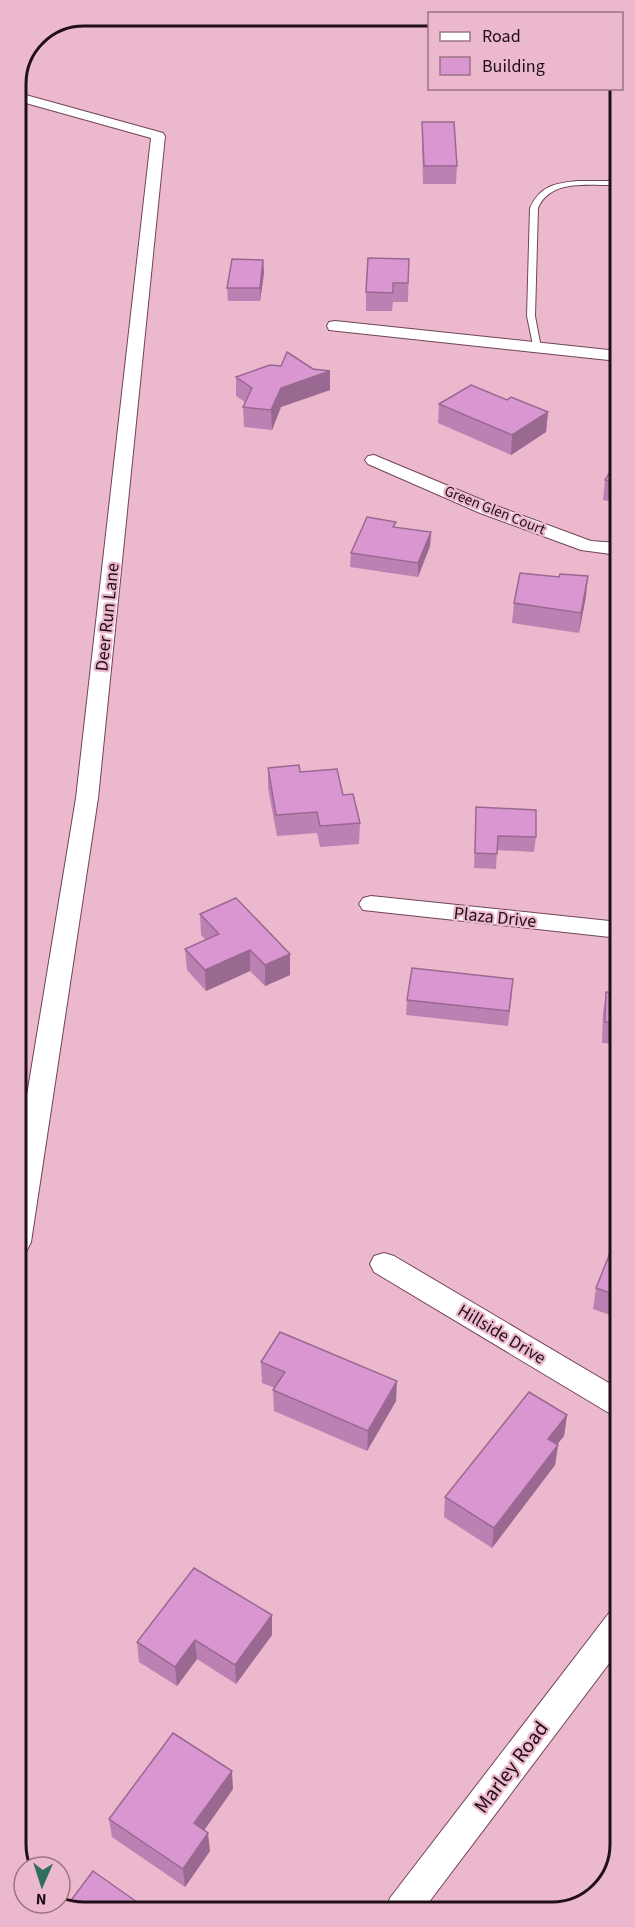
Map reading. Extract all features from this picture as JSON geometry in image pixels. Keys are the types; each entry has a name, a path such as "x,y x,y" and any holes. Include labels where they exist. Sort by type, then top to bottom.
{"street":[{"name":"Deer Run Lane","path":"26,99 158,136 87,798 26,1179"},
{"path":"335,326 610,355"},
{"name":"Green Glen Court","path":"374,460 487,508 577,542 588,546 610,548"},
{"name":"Plaza Drive","path":"371,904 610,929"},
{"name":"Hillside Drive","path":"384,1264 610,1398"},
{"name":"Marley Road","path":"408,1902 610,1636"}],"lane":[{"path":"537,348 531,316 534,208 540,196 554,187 610,183"}],"building":[{"path":"422,122 454,122 457,166 424,166"},
{"path":"368,258 409,259 408,283 393,283 393,293 366,292"},
{"path":"232,259 263,260 260,288 227,288"},
{"path":"287,352 313,369 330,371 281,388 271,410 243,407 252,388 236,377 270,365 281,366"},
{"path":"471,385 507,400 511,397 548,412 512,435 439,404"},
{"path":"610,472 610,481 605,480"},
{"path":"367,517 396,522 393,527 431,532 418,563 351,553"},
{"path":"520,573 559,577 560,574 588,576 581,613 514,603"},
{"path":"299,765 300,772 337,769 343,795 353,794 360,823 320,826 317,812 276,815 268,768"},
{"path":"476,807 536,810 536,837 498,836 497,854 475,853"},
{"path":"236,898 290,954 265,965 250,950 205,970 185,949 219,934 200,914"},
{"path":"412,968 513,979 509,1011 407,1000"},
{"path":"606,992 610,992 610,1022 605,1022"},
{"path":"610,1253 610,1293 596,1288"},
{"path":"280,1332 397,1381 368,1431 273,1390 285,1372 261,1362"},
{"path":"529,1392 567,1415 548,1439 558,1445 494,1528 445,1497"},
{"path":"194,1568 272,1615 235,1665 195,1640 175,1667 137,1642"},
{"path":"173,1733 232,1771 194,1823 208,1833 183,1869 109,1819"},
{"path":"93,1871 136,1901 80,1901 73,1900"}]}
